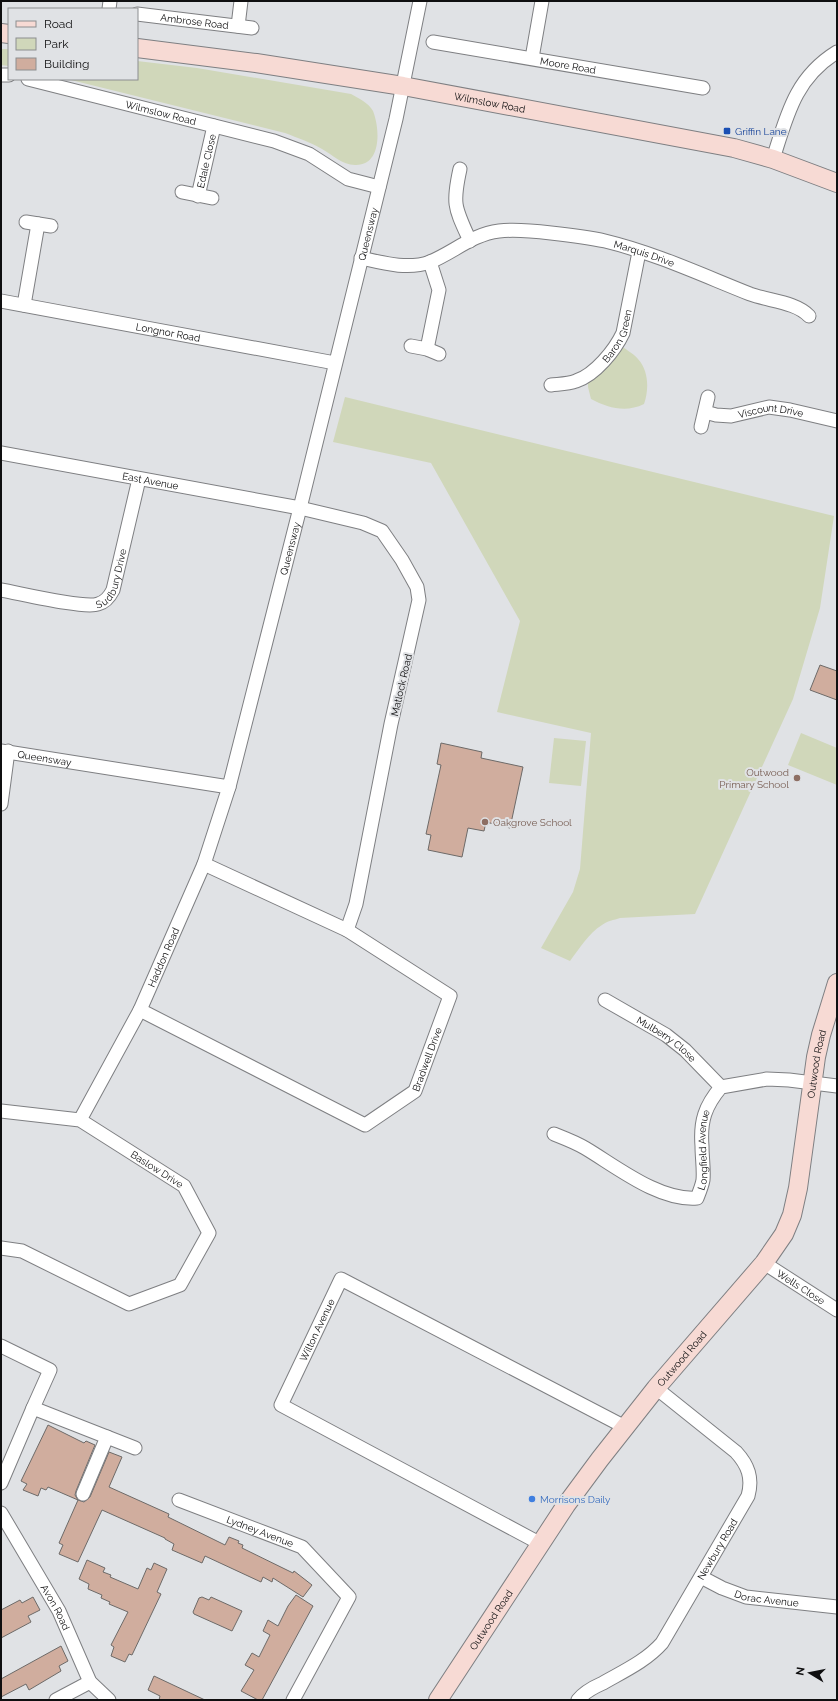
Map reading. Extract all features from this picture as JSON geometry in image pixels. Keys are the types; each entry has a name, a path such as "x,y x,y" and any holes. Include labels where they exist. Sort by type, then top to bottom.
{"street":[{"path":"238,26 241,1"},
{"name":"Queensway","path":"4,751 229,786 300,508 396,119 420,1"},
{"path":"532,58 542,1"},
{"name":"Ambrose Road","path":"138,14 252,28"},
{"name":"Moore Road","path":"433,42 703,88"},
{"name":"Wilmslow Road","path":"138,48 256,63 402,86 734,148 773,159 837,183"},
{"path":"773,159 793,99 808,76 826,59 837,52"},
{"name":"Wilmslow Road","path":"32,80 274,141 309,154 348,179 379,187"},
{"name":"Edale Close","path":"198,196 214,126"},
{"path":"460,169 456,187 455,205 470,241"},
{"name":"Edale Close","path":"182,192 212,198"},
{"path":"24,305 39,224"},
{"name":"Marquis Drive","path":"362,258 395,265 417,265 430,262 470,241 498,231 528,231 599,240 683,266 750,294 801,308 809,316"},
{"name":"Baron Green","path":"551,385 576,381 588,374 610,354 618,344 623,333 639,252"},
{"path":"426,349 439,290 430,262"},
{"name":"Longnor Road","path":"1,301 335,363"},
{"path":"411,346 426,349 439,354"},
{"path":"701,427 708,397"},
{"name":"Viscount Drive","path":"705,412 716,415 731,416 769,407 790,410 837,421"},
{"name":"East Avenue","path":"1,453 300,508"},
{"name":"Sudbury Drive","path":"1,590 81,605 98,605 104,601 113,590 139,479"},
{"name":"Matlock Road","path":"300,508 363,523 382,531 402,560 417,587 419,600 391,724 356,904 347,930"},
{"path":"1,804 4,751"},
{"name":"Haddon Road","path":"80,1120 140,1010 204,864 229,786"},
{"name":"Bradwell Drive","path":"140,1010 365,1125 415,1091 450,996 347,930 204,864"},
{"name":"Outwood Road","path":"438,1700 566,1505 656,1388 764,1263 784,1234 792,1215 798,1188 812,1083 821,1034 837,983"},
{"name":"Mulberry Close","path":"605,1000 666,1035 685,1050 721,1086"},
{"path":"721,1086 767,1079 837,1086"},
{"name":"Longfield Avenue","path":"554,1134 584,1147 654,1189 676,1197 686,1199 697,1198 703,1182 703,1121 705,1109 712,1096 721,1086"},
{"name":"Baslow Drive","path":"1,1111 80,1120 184,1186 209,1233 180,1285 130,1304 22,1251 1,1248"},
{"name":"Wells Close","path":"764,1263 837,1310"},
{"name":"Wilton Avenue","path":"540,1544 281,1405 341,1279 624,1428"},
{"path":"1,1346 50,1370 1,1483"},
{"name":"Newbury Road","path":"578,1700 590,1690 644,1660 662,1643 748,1496 751,1478 744,1460 656,1388"},
{"path":"34,1408 135,1448"},
{"path":"82,1494 107,1437"},
{"name":"Lydney Avenue","path":"180,1500 302,1547 349,1597 293,1700"},
{"name":"Avon Road","path":"1,1514 59,1611 90,1682 109,1700"},
{"name":"Dorac Avenue","path":"701,1577 722,1588 746,1597 837,1607"},
{"path":"56,1700 90,1682"}],"green space":[{"path":"1,49 8,49 8,66 1,65"},
{"path":"138,61 197,68 351,94 366,103 373,111 378,136 377,145 370,159 364,164 350,165 342,162 313,144 285,133 71,80 138,80"},
{"path":"618,344 638,359 642,364 646,375 646,399 644,404 637,407 624,409 610,407 591,399 588,387 588,374"},
{"path":"345,397 834,516 820,608 793,699 695,914 620,918 608,922 593,932 570,961 541,948 573,892 580,869 591,733 497,712 520,621 431,463 333,442"},
{"path":"801,733 837,748 837,785 788,765"},
{"path":"554,738 586,741 581,786 549,783"}],"building":[{"path":"820,665 837,671 837,700 810,690"},
{"path":"441,743 482,752 481,758 523,767 510,828 486,822 484,831 468,828 462,857 428,850 431,835 426,834 441,765 437,764"},
{"path":"48,1425 84,1443 86,1441 95,1445 76,1491 75,1495 78,1500 48,1487 46,1490 41,1488 38,1496 23,1490 27,1484 21,1481"},
{"path":"109,1452 122,1457 109,1487 169,1514 168,1517 225,1545 229,1537 239,1541 238,1543 243,1545 242,1548 293,1573 294,1571 312,1585 303,1597 273,1578 272,1582 263,1577 261,1582 205,1556 202,1563 172,1550 174,1544 165,1538 102,1510 78,1562 59,1554 63,1545 59,1543 78,1500 84,1502 90,1497"},
{"path":"87,1560 105,1568 103,1572 111,1575 110,1577 138,1589 147,1568 151,1570 154,1563 167,1569 157,1592 161,1594 132,1655 129,1654 125,1662 111,1656 114,1647 111,1645 128,1612 109,1604 110,1602 101,1598 102,1595 88,1589 89,1584 79,1579"},
{"path":"296,1595 313,1606 262,1700 258,1700 241,1691 254,1670 245,1665 252,1653 259,1657 270,1635 263,1631 268,1620 278,1626 288,1606"},
{"path":"33,1597 40,1610 28,1616 31,1622 1,1638 1,1610 20,1600 22,1603"},
{"path":"202,1597 209,1600 211,1597 242,1611 232,1631 194,1614 193,1612 199,1598"},
{"path":"61,1646 68,1661 59,1666 61,1671 29,1690 26,1684 1,1697 1,1679"},
{"path":"154,1676 205,1700 159,1700 160,1696 148,1690"}],"place":[{"name":"Griffin Lane","path":"727,131"},
{"name":"Outwood Primary School","path":"797,778"},
{"name":"Oakgrove School","path":"485,822"},
{"name":"Morrisons Daily","path":"532,1499"}]}
